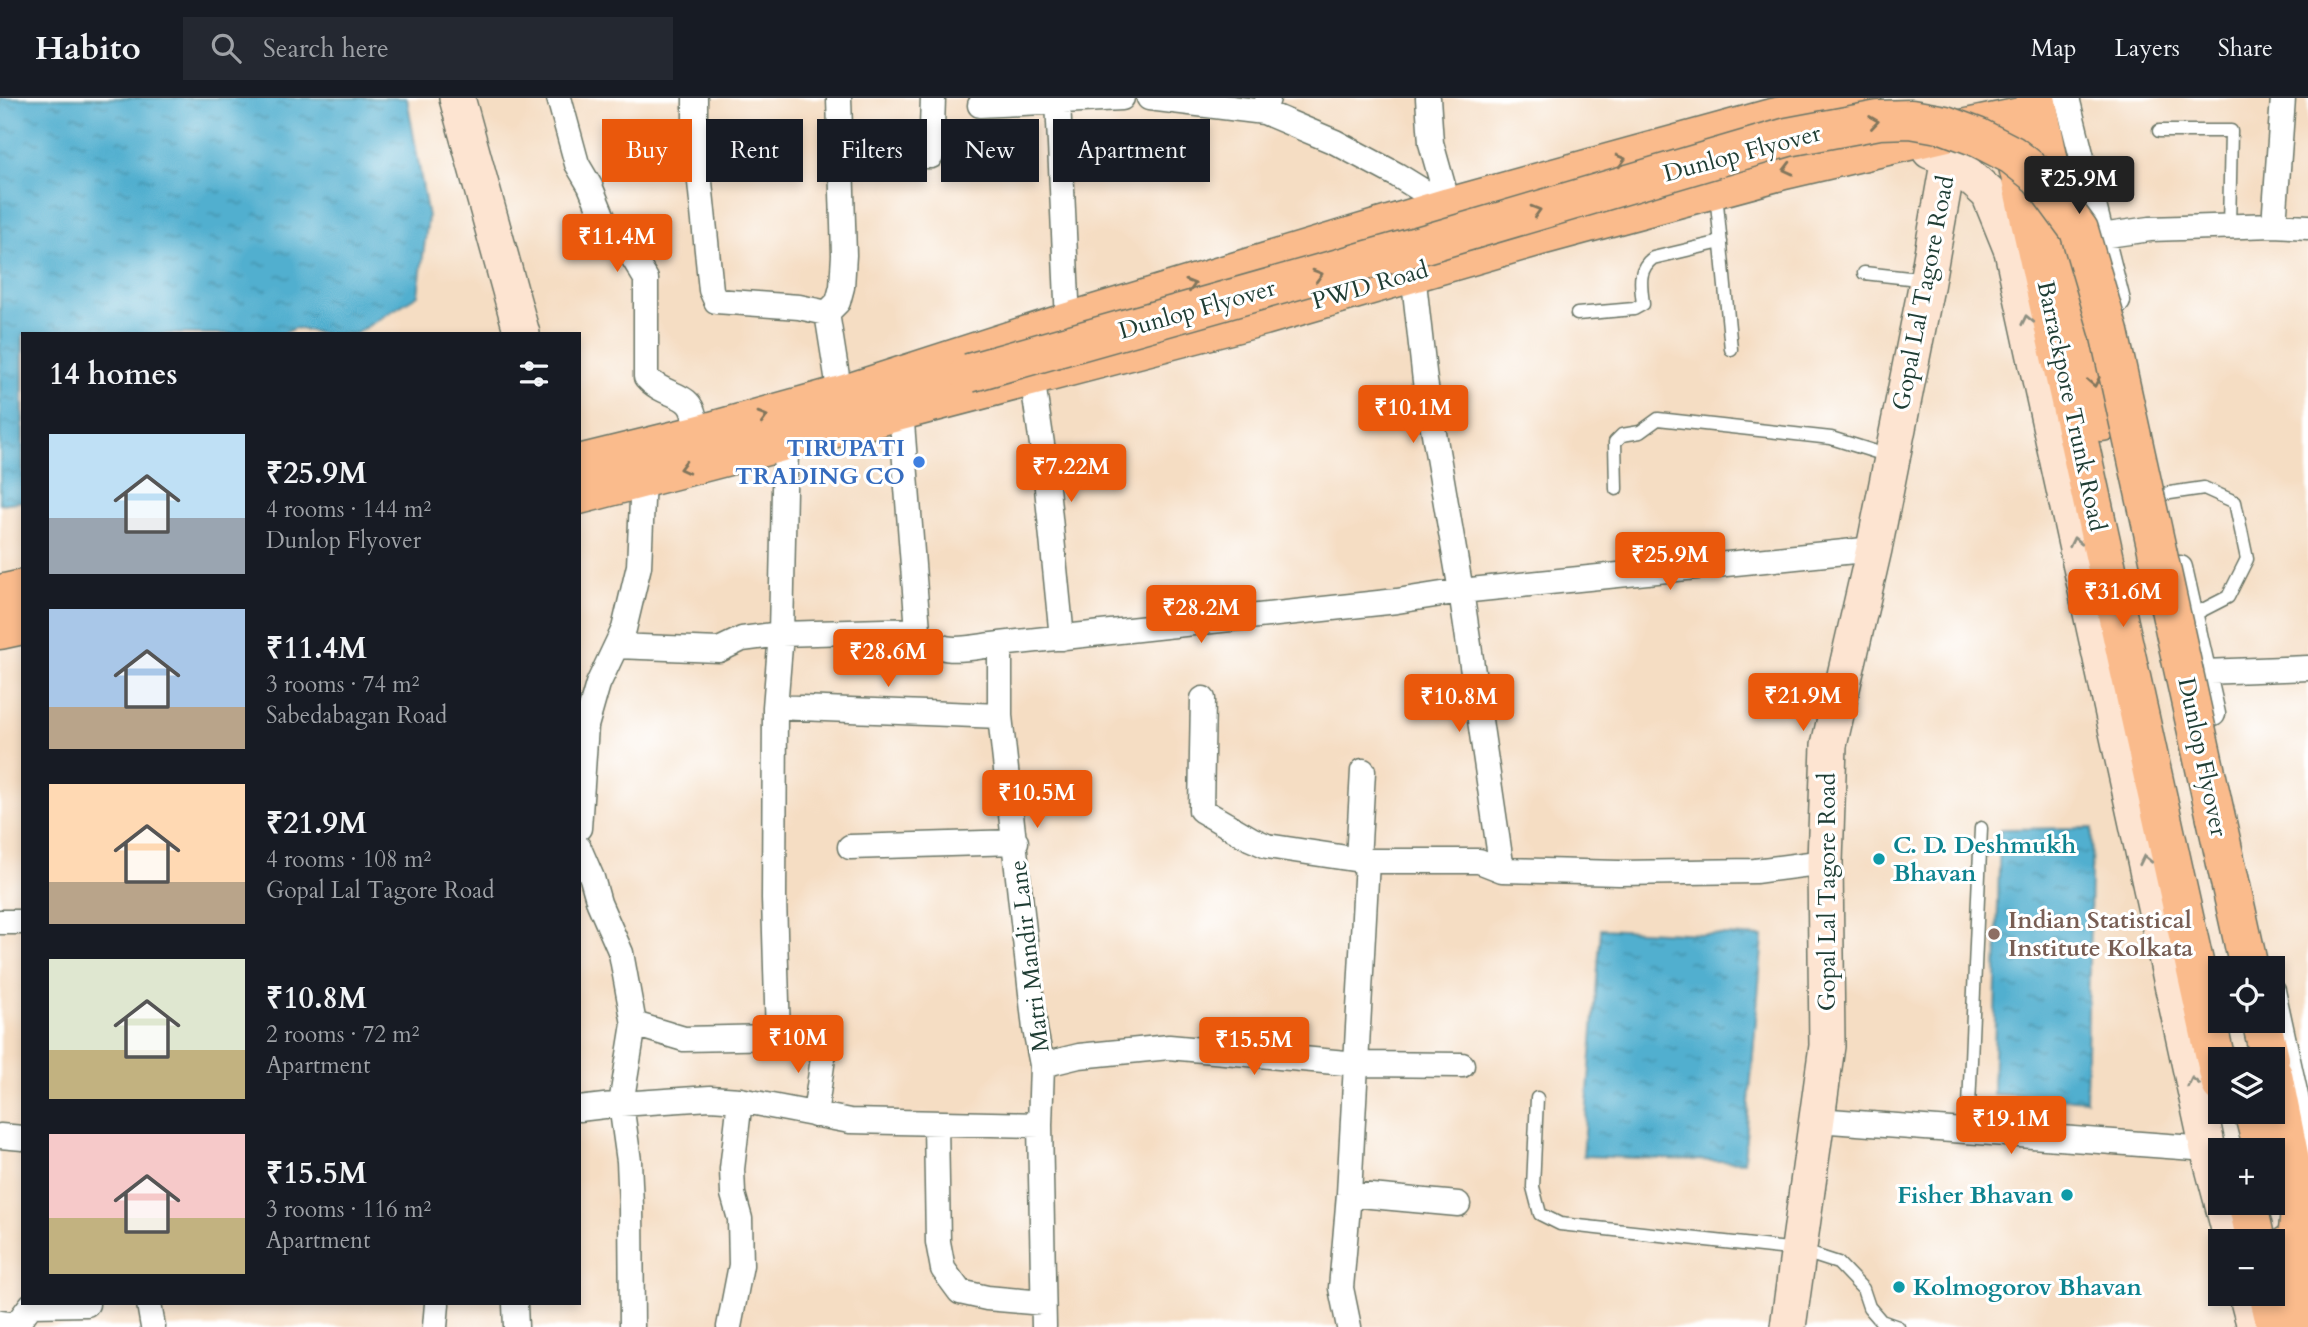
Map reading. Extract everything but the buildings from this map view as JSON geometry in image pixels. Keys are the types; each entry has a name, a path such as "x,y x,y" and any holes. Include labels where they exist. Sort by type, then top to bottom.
{"main road":[{"name":"PWD Road","path":"581,464 843,395 1068,322 1764,109 1862,98"},
{"name":"PWD Road","path":"581,494 1264,316 1784,170 1903,142 2031,106"},
{"name":"Barrackpore Trunk Road","path":"2031,106 2084,238 2148,651 2215,956"},
{"name":"Barrackpore Trunk Road","path":"2031,106 2214,1047"},
{"name":"Dunlop Flyover","path":"843,395 914,390 1788,137 1879,120 1911,119 1945,125 1977,137 2012,156 2040,177 2079,230 2090,261 2109,332 2246,956"},
{"path":"0,594 21,589"},
{"path":"0,630 21,625"},
{"path":"0,643 21,633"},
{"path":"2277,1135 2300,1210 2285,1267"},
{"path":"2285,1287 2308,1319"},
{"path":"2276,1327 2278,1306"}],"street":[{"path":"457,98 521,332"},
{"path":"559,98 577,164 590,186 604,220 617,231 646,279 646,377 655,388 688,403 693,413 697,435"},
{"path":"695,98 695,133 711,290 716,301 799,307 827,313"},
{"path":"839,98 839,119"},
{"path":"927,156 931,156 933,98"},
{"path":"980,105 1122,98"},
{"path":"1149,98 1266,105 1397,174 1449,207"},
{"path":"1428,98 1431,143 1449,207"},
{"path":"2274,225 2283,98"},
{"path":"1058,100 1068,322"},
{"path":"1903,142 1949,158"},
{"name":"Gopal Lal Tagore Road","path":"1788,1327 1827,1046 1825,862 1829,745 1874,549 1949,158"},
{"name":"Gopal Lal Tagore Road","path":"1949,158 1989,194 2012,251 2218,1138"},
{"path":"827,313 838,302 842,287 844,255 841,182"},
{"path":"2265,956 2163,494 2084,238 2150,229 2274,225 2308,227"},
{"path":"1413,273 1425,381 1461,591 1502,870"},
{"path":"827,313 843,395"},
{"path":"1032,376 1044,458 1062,638"},
{"path":"901,410 918,630 927,642 941,649 1398,601 1461,591 1874,549"},
{"path":"778,1037 774,898 775,708 781,634 783,502 788,441"},
{"path":"581,799 586,699 598,684 624,629 639,566 643,479"},
{"path":"616,646 719,650 742,639 781,634 918,630"},
{"name":"Matri Mandir Lane","path":"1000,644 1000,716 1035,1029 1042,1065 1040,1125 1043,1315"},
{"path":"2204,672 2308,668"},
{"path":"1203,699 1201,810 1267,846 1363,860 1479,861 1502,870 1619,873 1755,871 1825,862"},
{"path":"775,708 1000,716"},
{"path":"1349,1327 1341,1288 1357,1063 1363,771"},
{"path":"850,848 1016,842"},
{"path":"581,852 621,953 634,1024 621,1104 629,1161 632,1327"},
{"path":"0,922 21,922"},
{"path":"634,1024 684,1039 778,1037 825,1043 815,1115"},
{"path":"2274,1033 2277,1135"},
{"path":"1042,1065 1079,1056 1169,1047 1357,1063 1462,1065"},
{"path":"581,1109 710,1098 740,1100 850,1121 1040,1125"},
{"path":"729,1327 741,1265 740,1219 733,1194 732,1169 740,1100"},
{"path":"1817,1120 2208,1148"},
{"path":"936,1124 938,1242 943,1269 960,1292 1043,1315"},
{"path":"0,1136 21,1138"},
{"path":"1349,1194 1458,1204"},
{"path":"0,1323 16,1325 30,1305"},
{"path":"149,1305 153,1327"},
{"path":"435,1327 437,1305"},
{"path":"515,1305 516,1327"},
{"path":"2249,1306 2255,1327"}],"lane":[{"path":"2159,131 2231,131 2229,227"},
{"path":"1716,189 1731,349"},
{"path":"1577,314 1634,309 1643,304 1640,275 1644,264 1653,258 1721,242"},
{"path":"1864,273 1927,280"},
{"path":"1616,489 1615,442 1622,435 1640,432 1658,419 1831,438 1892,457"},
{"path":"2163,494 2204,488 2235,502 2247,559 2228,597 2192,616"},
{"path":"1968,1130 1981,828"},
{"path":"1537,1098 1533,1188 1539,1214 1560,1224 1798,1250 1838,1264 1863,1289 1869,1307 1881,1321 1898,1327"}],"water":[{"path":"0,98 407,98 428,217 418,295 358,332 315,332 295,328 286,332 21,332 21,501 0,504"},
{"path":"2092,828 2086,1100 1993,1094 2000,829"},
{"path":"1601,929 1763,937 1744,1162 1583,1156"}],"place":[{"name":"TIRUPATI TRADING CO","path":"919,462"},
{"name":"C. D. Deshmukh Bhavan","path":"1879,859"},
{"name":"Indian Statistical Institute Kolkata","path":"1994,934"},
{"name":"Fisher Bhavan","path":"2067,1195"},
{"name":"Kolmogorov Bhavan","path":"1899,1287"}]}
